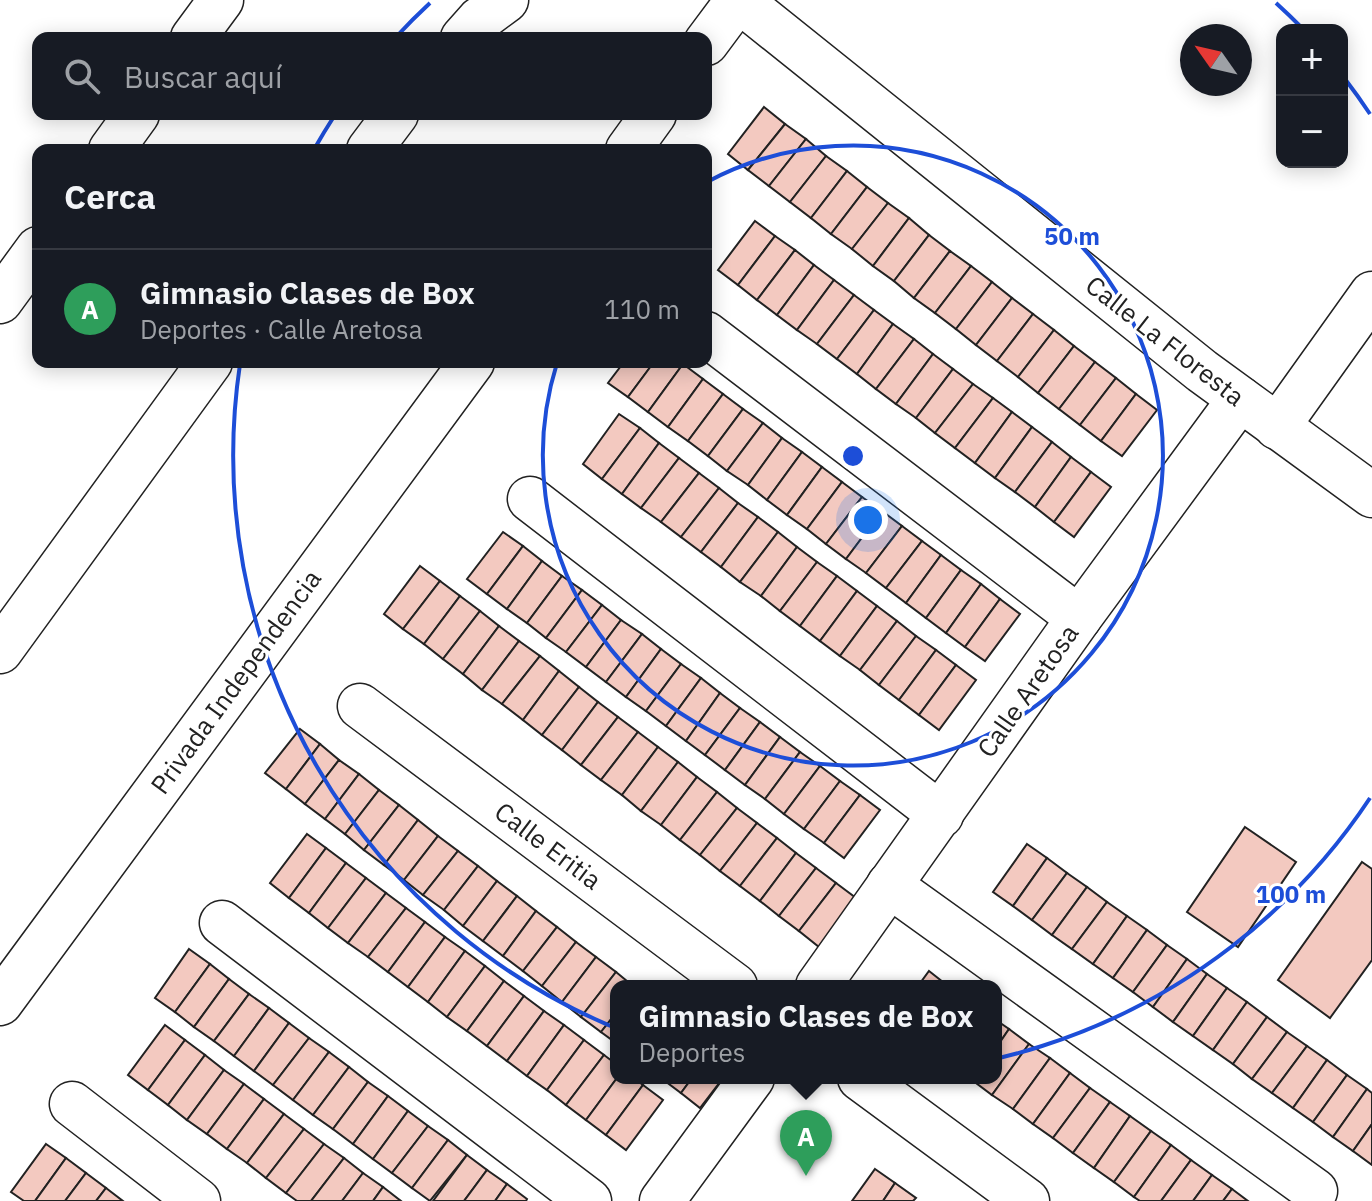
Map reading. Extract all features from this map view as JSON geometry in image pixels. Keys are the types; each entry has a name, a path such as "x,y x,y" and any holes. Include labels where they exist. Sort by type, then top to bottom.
{"street":[{"path":"197,32 221,0"},
{"path":"468,32 506,0"},
{"path":"712,35 738,0"},
{"name":"Calle La Floresta","path":"738,0 1240,399 1372,495"},
{"path":"115,144 133,120"},
{"path":"374,144 392,120"},
{"path":"632,144 650,120"},
{"path":"0,301 32,257"},
{"path":"1277,427 1372,294"},
{"path":"712,339 1079,618"},
{"path":"0,651 206,368"},
{"name":"Privada Independencia","path":"0,1003 468,368"},
{"name":"Calle Aretosa","path":"822,980 1079,618 1240,399"},
{"path":"530,499 941,815"},
{"name":"Calle Eritia","path":"360,706 727,980"},
{"path":"889,885 1315,1191"},
{"path":"222,923 589,1201"},
{"path":"662,1201 748,1084"},
{"path":"868,1084 1027,1201"},
{"path":"72,1104 198,1201"}],"building":[{"path":"764,107 785,124 748,170 728,154"},
{"path":"785,124 806,139 769,186 748,170"},
{"path":"806,139 826,156 790,202 769,186"},
{"path":"826,156 847,171 811,218 790,202"},
{"path":"847,171 867,187 831,234 811,218"},
{"path":"867,187 888,203 852,249 831,234"},
{"path":"888,203 909,218 873,266 852,249"},
{"path":"909,218 929,235 894,281 873,266"},
{"path":"755,221 775,236 738,285 718,270"},
{"path":"929,235 950,251 914,298 894,281"},
{"path":"775,236 795,250 757,300 738,285"},
{"path":"795,250 814,265 777,315 757,300"},
{"path":"950,251 971,266 935,313 914,298"},
{"path":"814,265 834,280 797,330 777,315"},
{"path":"971,266 992,282 956,329 935,313"},
{"path":"834,280 854,295 817,344 797,330"},
{"path":"992,282 1012,298 976,345 956,329"},
{"path":"854,295 874,310 837,359 817,344"},
{"path":"1012,298 1033,314 997,361 976,345"},
{"path":"874,310 893,324 857,374 837,359"},
{"path":"1033,314 1054,330 1018,377 997,361"},
{"path":"893,324 914,339 876,389 857,374"},
{"path":"1054,330 1074,346 1038,393 1018,377"},
{"path":"914,339 933,354 896,404 876,389"},
{"path":"1074,346 1095,362 1059,409 1038,393"},
{"path":"933,354 953,369 916,418 896,404"},
{"path":"1095,362 1116,378 1080,425 1059,409"},
{"path":"619,368 650,368 628,397 608,383"},
{"path":"650,368 680,368 648,412 628,397"},
{"path":"680,368 688,368 703,379 668,427 648,412"},
{"path":"953,369 973,384 935,433 916,418"},
{"path":"1116,378 1136,394 1101,441 1080,425"},
{"path":"703,379 723,394 688,441 668,427"},
{"path":"973,384 993,398 955,448 935,433"},
{"path":"723,394 743,409 708,456 688,441"},
{"path":"1136,394 1157,410 1122,456 1101,441"},
{"path":"993,398 1012,412 975,463 955,448"},
{"path":"743,409 763,423 727,471 708,456"},
{"path":"1012,412 1032,427 995,478 975,463"},
{"path":"619,414 640,428 602,479 583,464"},
{"path":"763,423 782,438 748,485 727,471"},
{"path":"1032,427 1052,442 1015,492 995,478"},
{"path":"640,428 659,443 622,494 602,479"},
{"path":"782,438 802,452 767,500 748,485"},
{"path":"1052,442 1071,457 1035,507 1015,492"},
{"path":"659,443 679,458 641,508 622,494"},
{"path":"802,452 822,467 787,515 767,500"},
{"path":"1071,457 1091,472 1054,522 1035,507"},
{"path":"679,458 699,473 661,522 641,508"},
{"path":"822,467 842,482 807,529 787,515"},
{"path":"1091,472 1111,487 1074,537 1054,522"},
{"path":"699,473 719,488 681,537 661,522"},
{"path":"842,482 862,497 826,544 807,529"},
{"path":"719,488 738,503 701,552 681,537"},
{"path":"862,497 882,511 846,559 826,544"},
{"path":"738,503 758,517 721,567 701,552"},
{"path":"882,511 902,526 866,573 846,559"},
{"path":"758,517 778,532 740,582 721,567"},
{"path":"902,526 922,541 886,588 866,573"},
{"path":"503,532 523,546 487,594 467,579"},
{"path":"778,532 797,547 761,596 740,582"},
{"path":"922,541 941,555 906,603 886,588"},
{"path":"523,546 542,561 507,609 487,594"},
{"path":"797,547 817,562 780,611 761,596"},
{"path":"941,555 961,570 926,618 906,603"},
{"path":"542,561 562,576 527,623 507,609"},
{"path":"817,562 837,576 800,626 780,611"},
{"path":"420,566 440,581 403,629 384,614"},
{"path":"961,570 981,584 946,633 926,618"},
{"path":"562,576 582,590 546,638 527,623"},
{"path":"837,576 857,591 820,641 800,626"},
{"path":"440,581 460,596 424,644 403,629"},
{"path":"981,584 1000,599 965,647 946,633"},
{"path":"582,590 602,605 566,652 546,638"},
{"path":"857,591 877,606 840,656 820,641"},
{"path":"460,596 480,611 443,659 424,644"},
{"path":"1000,599 1020,614 985,661 965,647"},
{"path":"602,605 621,620 586,667 566,652"},
{"path":"877,606 897,621 860,670 840,656"},
{"path":"480,611 499,626 463,674 443,659"},
{"path":"621,620 642,634 606,682 586,667"},
{"path":"897,621 916,636 879,685 860,670"},
{"path":"499,626 519,641 482,690 463,674"},
{"path":"642,634 661,649 626,697 606,682"},
{"path":"916,636 936,650 899,700 879,685"},
{"path":"519,641 540,656 502,704 482,690"},
{"path":"661,649 681,664 646,711 626,697"},
{"path":"936,650 956,665 919,715 899,700"},
{"path":"540,656 559,671 523,720 502,704"},
{"path":"681,664 701,678 666,726 646,711"},
{"path":"956,665 976,680 939,730 919,715"},
{"path":"559,671 579,687 542,735 523,720"},
{"path":"701,678 720,693 686,741 666,726"},
{"path":"579,687 598,702 562,750 542,735"},
{"path":"720,693 740,708 705,755 686,741"},
{"path":"598,702 618,717 581,765 562,750"},
{"path":"740,708 760,722 725,770 705,755"},
{"path":"618,717 638,732 601,780 581,765"},
{"path":"760,722 780,737 745,785 725,770"},
{"path":"300,729 320,744 286,789 265,773"},
{"path":"638,732 658,747 622,795 601,780"},
{"path":"780,737 800,752 765,799 745,785"},
{"path":"320,744 339,760 305,804 286,789"},
{"path":"658,747 678,762 641,811 622,795"},
{"path":"800,752 820,766 784,814 765,799"},
{"path":"339,760 359,774 325,819 305,804"},
{"path":"678,762 697,777 661,825 641,811"},
{"path":"820,766 840,781 804,829 784,814"},
{"path":"359,774 379,790 345,834 325,819"},
{"path":"697,777 717,792 680,840 661,825"},
{"path":"840,781 860,795 824,843 804,829"},
{"path":"379,790 399,805 364,850 345,834"},
{"path":"717,792 737,808 700,855 680,840"},
{"path":"860,795 880,810 844,858 824,843"},
{"path":"399,805 418,820 384,865 364,850"},
{"path":"737,808 757,823 720,871 700,855"},
{"path":"418,820 438,836 404,880 384,865"},
{"path":"757,823 777,838 740,886 720,871"},
{"path":"1245,827 1296,862 1238,947 1187,912"},
{"path":"307,834 326,848 289,898 270,883"},
{"path":"438,836 458,851 423,895 404,880"},
{"path":"777,838 796,853 760,901 740,886"},
{"path":"1027,844 1047,858 1013,906 993,892"},
{"path":"326,848 346,863 309,913 289,898"},
{"path":"458,851 478,866 444,910 423,895"},
{"path":"796,853 816,868 779,916 760,901"},
{"path":"1047,858 1067,873 1032,920 1013,906"},
{"path":"1362,862 1372,869 1372,960 1330,1018 1278,980"},
{"path":"346,863 366,878 328,928 309,913"},
{"path":"478,866 497,881 463,926 444,910"},
{"path":"816,868 836,883 799,931 779,916"},
{"path":"1067,873 1087,887 1052,935 1032,920"},
{"path":"366,878 386,893 348,943 328,928"},
{"path":"497,881 517,896 483,941 463,926"},
{"path":"836,883 856,898 819,947 799,931"},
{"path":"1087,887 1107,902 1072,949 1052,935"},
{"path":"386,893 406,908 368,957 348,943"},
{"path":"517,896 536,911 503,956 483,941"},
{"path":"1107,902 1127,916 1093,964 1072,949"},
{"path":"406,908 425,922 388,972 368,957"},
{"path":"536,911 557,927 523,971 503,956"},
{"path":"1127,916 1147,930 1113,978 1093,964"},
{"path":"425,922 445,937 408,987 388,972"},
{"path":"557,927 576,942 542,986 523,971"},
{"path":"1147,930 1167,945 1133,992 1113,978"},
{"path":"445,937 465,951 428,1002 408,987"},
{"path":"576,942 596,957 562,1002 542,986"},
{"path":"1167,945 1187,959 1153,1007 1133,992"},
{"path":"189,949 210,964 175,1012 155,998"},
{"path":"465,951 485,966 447,1017 428,1002"},
{"path":"596,957 616,972 581,1017 562,1002"},
{"path":"1187,959 1207,974 1173,1022 1153,1007"},
{"path":"210,964 229,979 194,1027 175,1012"},
{"path":"485,966 504,981 467,1031 447,1017"},
{"path":"929,971 940,980 922,980"},
{"path":"616,972 626,980 610,980 610,1021 601,1032 581,1017"},
{"path":"1207,974 1227,988 1193,1036 1173,1022"},
{"path":"229,979 249,994 214,1041 194,1027"},
{"path":"504,981 524,996 487,1046 467,1031"},
{"path":"1227,988 1247,1002 1213,1050 1193,1036"},
{"path":"249,994 269,1008 234,1056 214,1041"},
{"path":"524,996 544,1011 507,1061 487,1046"},
{"path":"1247,1002 1267,1017 1233,1064 1213,1050"},
{"path":"269,1008 289,1023 254,1071 234,1056"},
{"path":"544,1011 564,1025 527,1076 507,1061"},
{"path":"1267,1017 1287,1032 1252,1079 1233,1064"},
{"path":"610,1021 610,1039 601,1032"},
{"path":"289,1023 309,1038 273,1085 254,1071"},
{"path":"1002,1024 1009,1029 1002,1039"},
{"path":"165,1025 185,1040 148,1090 128,1075"},
{"path":"564,1025 584,1040 547,1090 527,1076"},
{"path":"1009,1029 1029,1044 1002,1081 1002,1039"},
{"path":"1287,1032 1307,1046 1272,1093 1252,1079"},
{"path":"309,1038 329,1052 293,1100 273,1085"},
{"path":"185,1040 205,1055 168,1105 148,1090"},
{"path":"584,1040 604,1055 566,1105 547,1090"},
{"path":"1029,1044 1050,1058 1013,1109 992,1095"},
{"path":"1307,1046 1327,1060 1293,1108 1272,1093"},
{"path":"329,1052 349,1067 313,1115 293,1100"},
{"path":"205,1055 224,1070 187,1120 168,1105"},
{"path":"604,1055 610,1060 610,1084 613,1084 586,1120 566,1105"},
{"path":"1050,1058 1070,1073 1033,1124 1013,1109"},
{"path":"1327,1060 1347,1075 1313,1122 1293,1108"},
{"path":"349,1067 368,1082 333,1129 313,1115"},
{"path":"224,1070 244,1084 207,1134 187,1120"},
{"path":"1070,1073 1090,1088 1053,1138 1033,1124"},
{"path":"1347,1075 1367,1089 1333,1137 1313,1122"},
{"path":"368,1082 388,1096 353,1144 333,1129"},
{"path":"244,1084 264,1099 227,1149 207,1134"},
{"path":"613,1084 643,1085 606,1135 586,1120"},
{"path":"669,1084 688,1084 681,1093"},
{"path":"688,1084 718,1084 700,1108 681,1093"},
{"path":"977,1084 1000,1084 992,1095"},
{"path":"643,1085 663,1100 626,1150 606,1135"},
{"path":"1090,1088 1110,1102 1073,1153 1053,1138"},
{"path":"1367,1089 1372,1093 1372,1124 1353,1151 1333,1137"},
{"path":"388,1096 408,1111 373,1159 353,1144"},
{"path":"264,1099 284,1114 247,1163 227,1149"},
{"path":"1110,1102 1130,1116 1094,1168 1073,1153"},
{"path":"408,1111 428,1126 392,1173 373,1159"},
{"path":"284,1114 304,1129 266,1178 247,1163"},
{"path":"1130,1116 1151,1131 1114,1182 1094,1168"},
{"path":"1372,1124 1372,1165 1353,1151"},
{"path":"428,1126 448,1140 412,1188 392,1173"},
{"path":"304,1129 324,1144 286,1193 266,1178"},
{"path":"1151,1131 1171,1145 1134,1197 1114,1182"},
{"path":"448,1140 467,1155 430,1201 412,1188"},
{"path":"46,1144 66,1158 35,1201 24,1201 11,1192"},
{"path":"324,1144 344,1158 311,1201 297,1201 286,1193"},
{"path":"1171,1145 1191,1160 1161,1201 1140,1201 1134,1197"},
{"path":"467,1155 487,1170 464,1201 433,1201"},
{"path":"66,1158 86,1173 65,1201 35,1201"},
{"path":"344,1158 363,1173 342,1201 311,1201"},
{"path":"1191,1160 1212,1175 1193,1201 1161,1201"},
{"path":"875,1169 895,1183 883,1201 852,1201"},
{"path":"487,1170 507,1184 495,1201 464,1201"},
{"path":"86,1173 106,1188 96,1201 65,1201"},
{"path":"363,1173 383,1187 373,1201 342,1201"},
{"path":"1212,1175 1232,1189 1223,1201 1193,1201"},
{"path":"895,1183 916,1198 913,1201 883,1201"},
{"path":"507,1184 527,1199 526,1201 495,1201"},
{"path":"383,1187 401,1201 373,1201"},
{"path":"106,1188 123,1201 96,1201"},
{"path":"1232,1189 1248,1201 1223,1201"}],"place":[{"name":"Gimnasio Clases de Box","path":"806,1176"}]}
